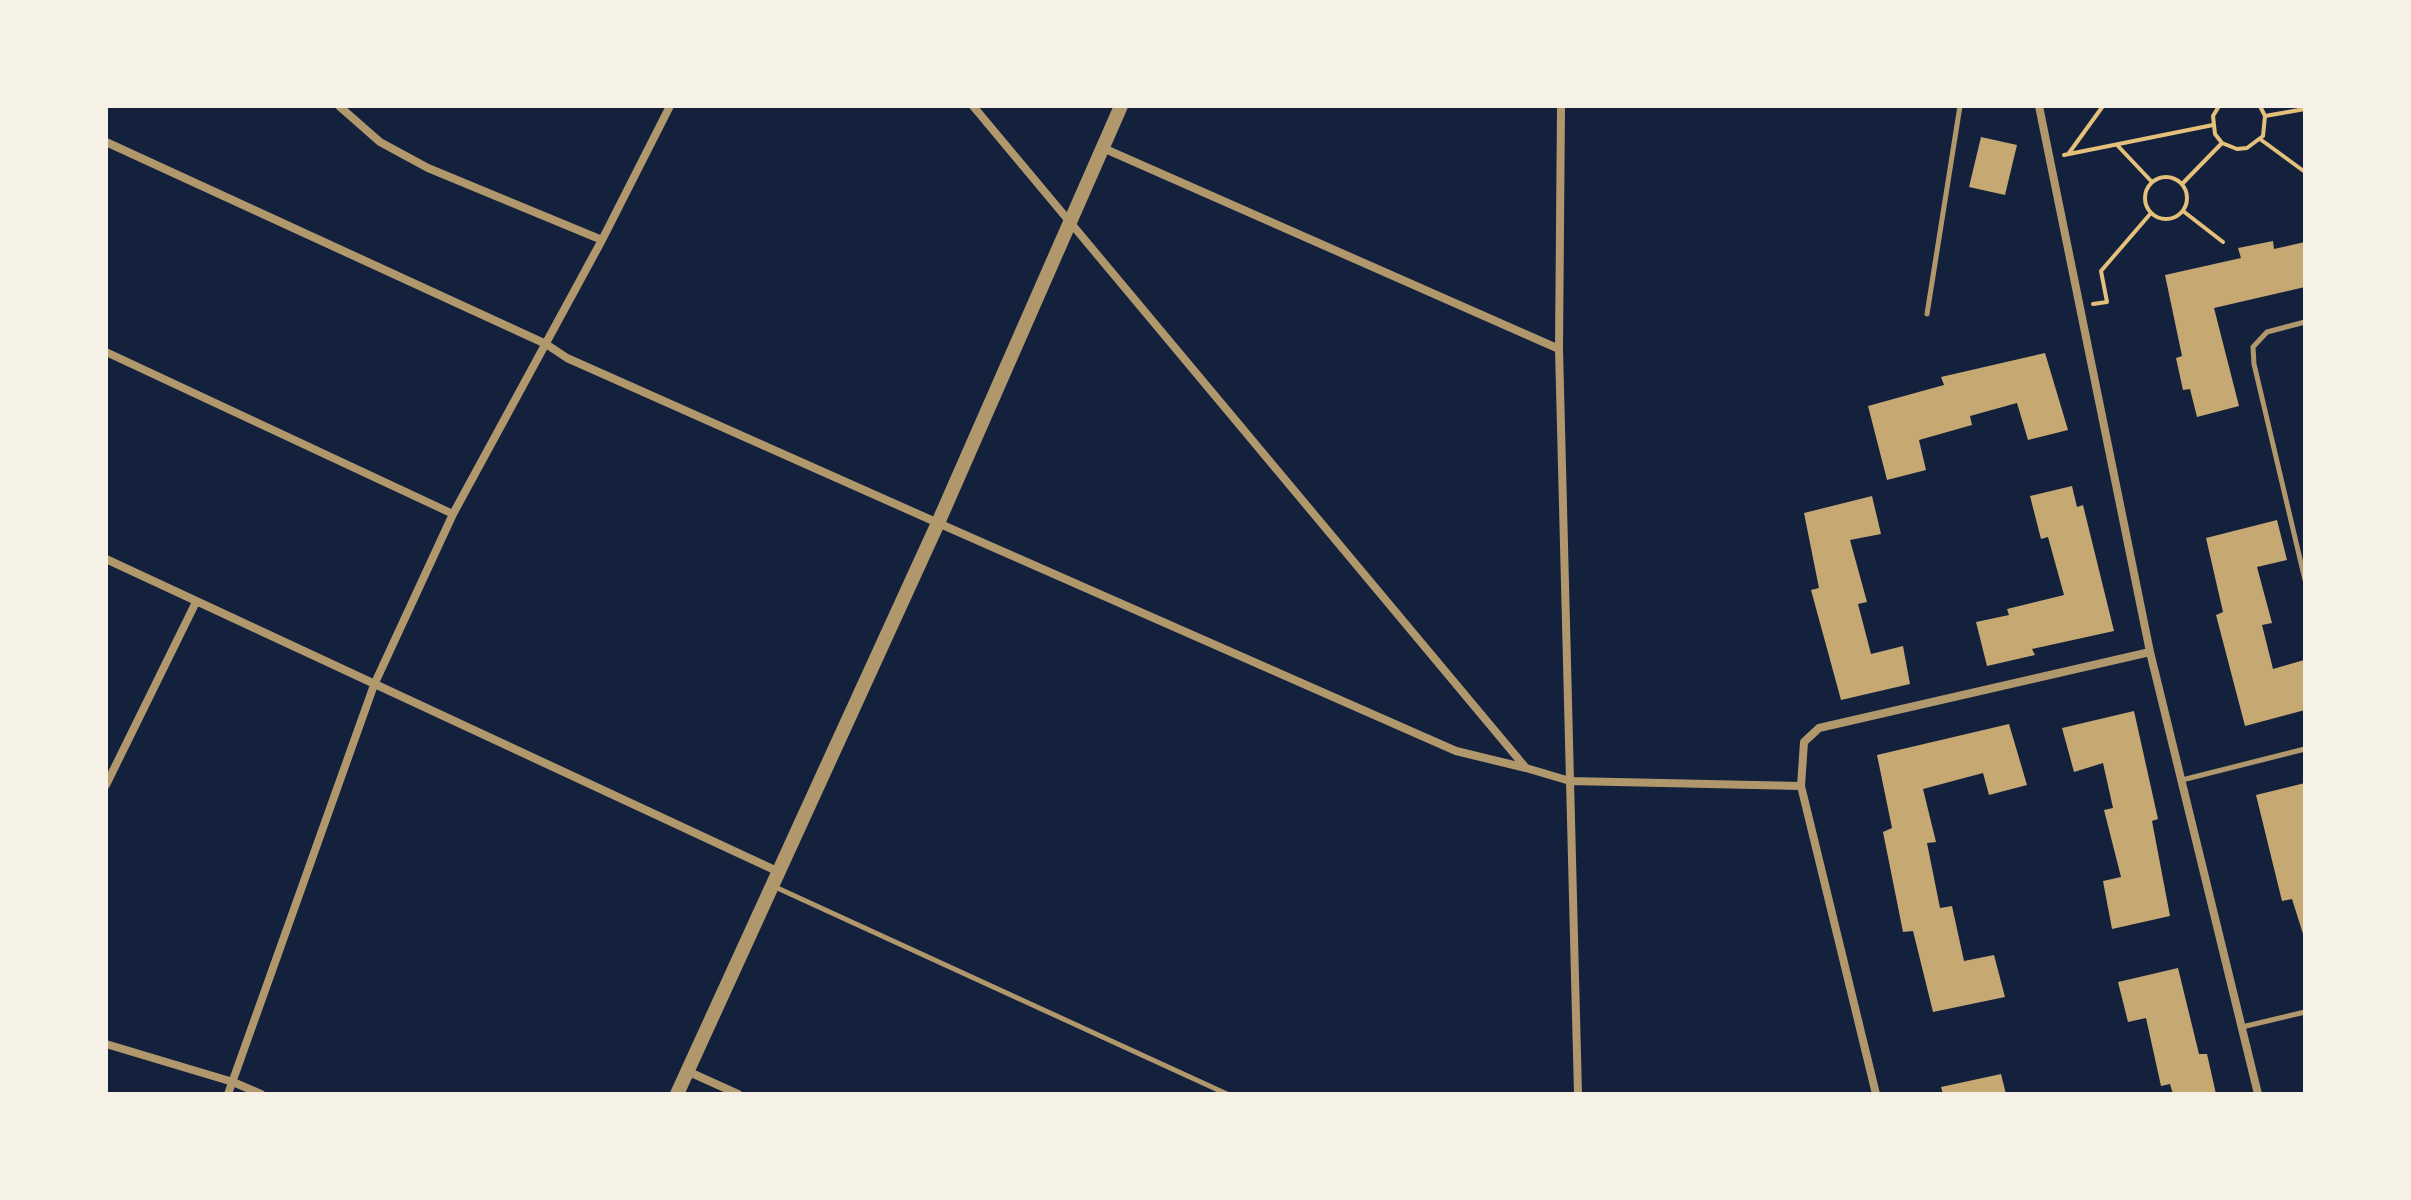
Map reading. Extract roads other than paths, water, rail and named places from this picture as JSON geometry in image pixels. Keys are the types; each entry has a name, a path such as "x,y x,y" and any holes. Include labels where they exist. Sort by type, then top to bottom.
{"street":[{"path":"339,106 380,142 428,168 602,240"},
{"path":"228,1094 374,685 453,514 602,240 670,106"},
{"path":"973,106 1526,768"},
{"path":"677,1094 938,523 1121,106"},
{"path":"1561,106 1559,349 1578,1094"},
{"path":"2036,106 2050,157 2150,652 2258,1094"},
{"path":"106,142 546,344 567,358 1456,751 1570,781 1801,786"},
{"path":"1103,148 1559,349"},
{"path":"106,352 453,514"},
{"path":"106,559 776,879"},
{"path":"106,785 196,602"},
{"path":"1876,1094 1801,786 1804,742 1819,728 2150,652"},
{"path":"106,1044 233,1082 261,1094"},
{"path":"687,1071 738,1094"}],"lane":[{"path":"1927,314 1960,106"},
{"path":"2305,322 2267,332 2253,347 2254,364 2305,580"},
{"path":"2182,780 2305,749"},
{"path":"776,879 1227,1094"},
{"path":"2242,1027 2305,1012"}]}
